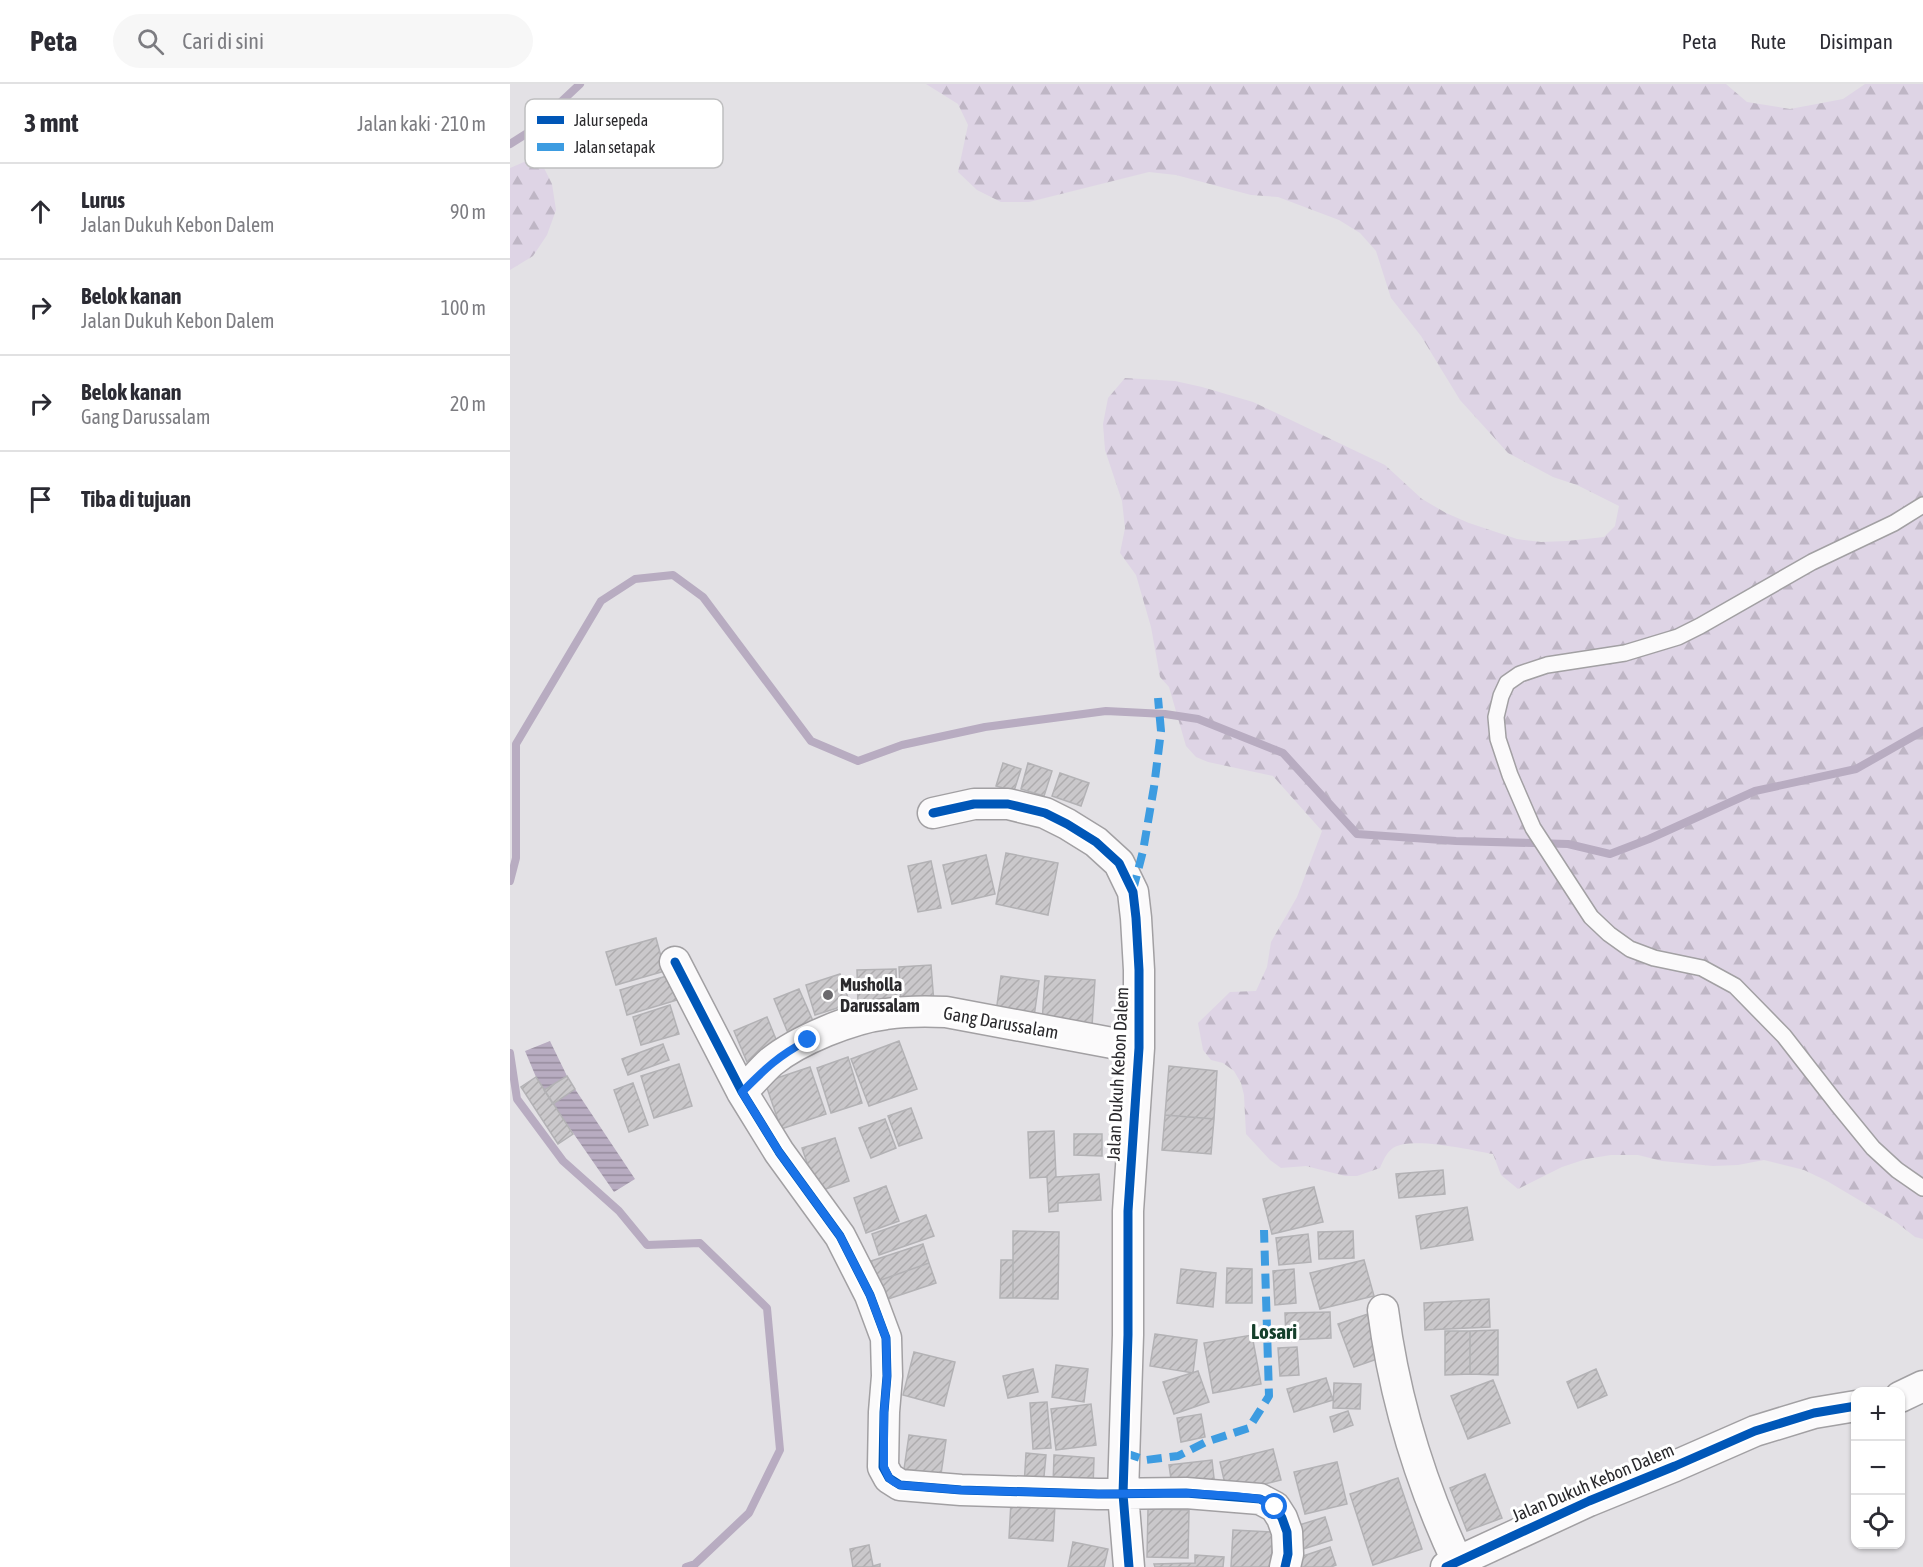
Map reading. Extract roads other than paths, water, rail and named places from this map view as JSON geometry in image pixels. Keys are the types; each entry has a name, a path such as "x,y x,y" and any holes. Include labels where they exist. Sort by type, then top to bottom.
{"street":[{"name":"Jalan Dukuh Kebon Dalem","path":"933,813 974,804 1008,804 1045,813 1096,842 1119,863 1133,892 1137,918 1139,1048 1128,1211 1123,1494 1129,1567"},
{"path":"675,962 742,1092 779,1152 840,1236 870,1295 886,1338 884,1467 889,1478 900,1485 961,1490 1123,1494 1186,1493 1260,1499 1275,1507 1285,1525 1288,1554 1285,1567"},
{"name":"Gang Darussalam","path":"742,1092 771,1063 787,1051 831,1030 885,1014 946,1012 1139,1048"},
{"name":"Jalan Dukuh Kebon Dalem","path":"1383,1310 1388,1351 1396,1388 1451,1564 1589,1501 1755,1431 1815,1413 1851,1407"},
{"path":"1905,1395 1923,1386"}],"lane":[{"path":"1923,505 1894,523 1812,562 1678,637 1625,653 1547,665 1520,674 1507,683 1496,717 1498,739 1510,775 1533,828 1591,917 1630,949 1654,958 1702,968 1735,986 1784,1036 1873,1148 1897,1170 1923,1188"}],"waterway":[{"path":"564,99 580,84"},
{"path":"510,144 525,135"},
{"path":"510,881 516,858 516,744 601,601 635,579 673,575 703,597 811,741 858,761 902,745 985,727 1106,711 1165,714 1198,719 1283,753 1357,834 1456,841 1568,844 1610,854 1755,791 1856,769 1923,731"},
{"path":"510,1053 517,1099 563,1161 619,1211 647,1245 700,1243 767,1308 780,1450 749,1513 695,1564 686,1567"}],"place":[{"name":"Musholla Darussalam","path":"828,995"}],"district":[{"name":"Losari","path":"1274,1332"}]}
